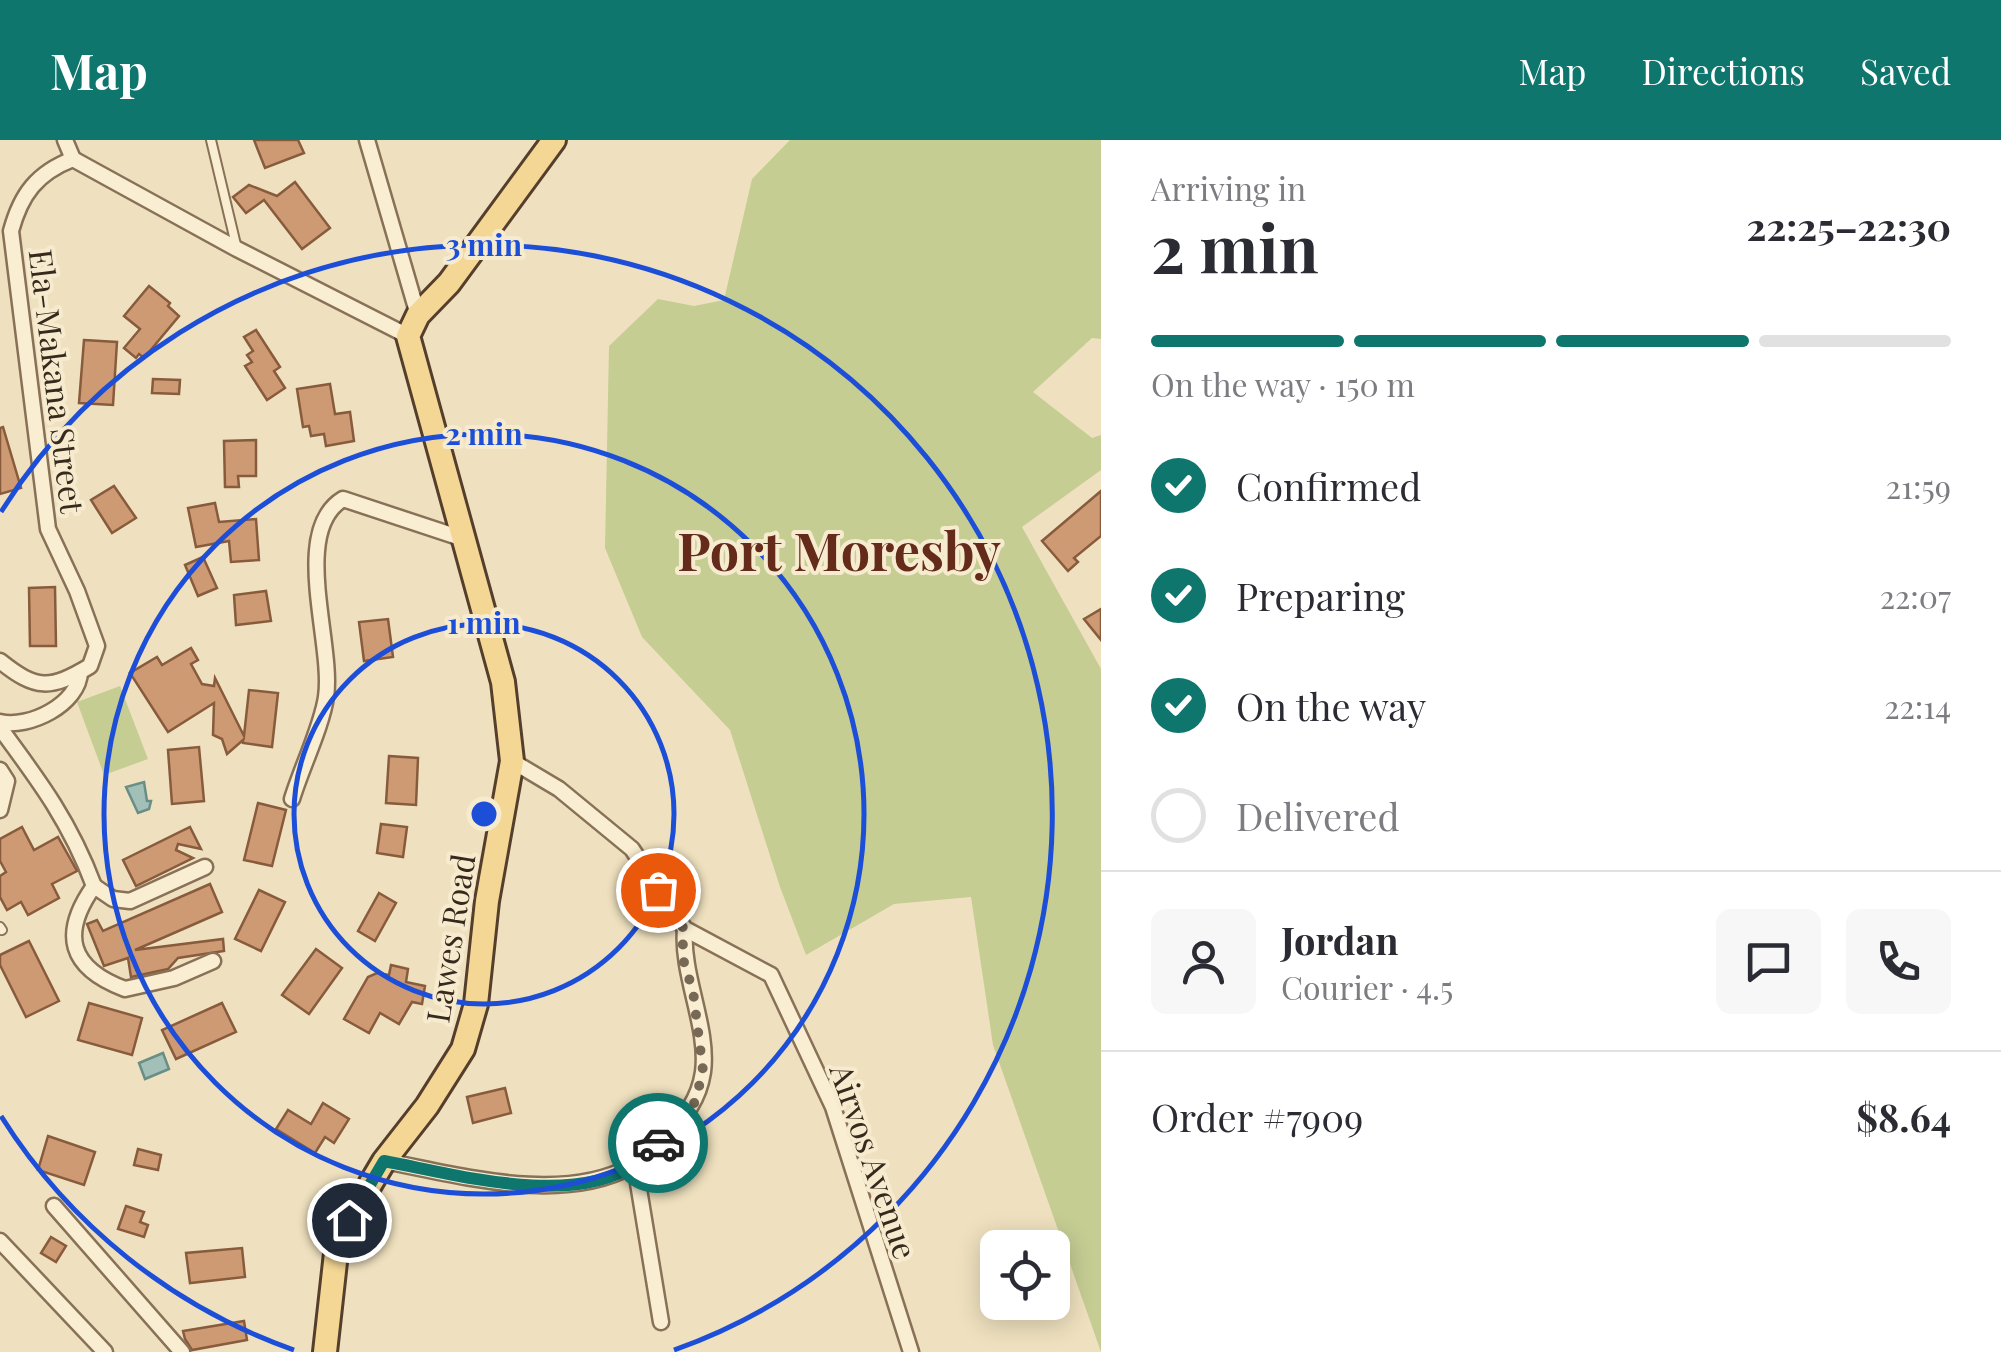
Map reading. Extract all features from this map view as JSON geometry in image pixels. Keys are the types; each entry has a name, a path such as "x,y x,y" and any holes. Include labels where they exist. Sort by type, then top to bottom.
{"main road":[{"path":"413,326 554,140"},
{"name":"Lawes Road","path":"325,1352 336,1253 349,1220 384,1161 427,1106 462,1049 476,1004 487,901 512,761 503,682 462,538 413,326"}],"street":[{"path":"65,140 73,159 237,249 413,326"},
{"path":"367,140 413,326"},
{"name":"Ela-Makana Street","path":"73,159 43,174 30,187 18,206 11,231 48,529 97,646 90,666 80,672"},
{"path":"292,799 326,700 328,660 316,575 321,524 330,506 343,499 462,538"},
{"path":"0,660 24,681 36,684 80,672 77,686 66,702 20,722 0,725 58,807 94,886 113,899 130,901 205,867"},
{"name":"Airvos Avenue","path":"512,761 559,788 632,848 684,929 771,975 833,1107 912,1352"},
{"path":"0,770 7,781 0,810"},
{"path":"94,886 81,904 72,928 74,944 93,972 110,983 125,989 146,987 212,960"},
{"path":"384,1161 555,1186 590,1182 635,1165 695,1102 703,1071 693,991 682,956 684,929"},
{"path":"635,1165 661,1322"},
{"path":"54,1206 182,1352"},
{"path":"0,1241 105,1352"}],"lane":[{"path":"211,140 237,249"}],"green space":[{"path":"790,140 1101,140 1101,339 1092,338 1033,392 1092,438 1101,435 1101,470 1022,527 1101,669 1101,1352 1070,1264 1070,1230 1058,1230 993,1045 971,897 894,904 806,955 730,730 642,637 605,548 609,346 658,299 694,306 724,300 752,179"},
{"path":"120,686 148,759 104,775 77,702"}],"water":[{"path":"144,782 147,801 151,801 149,809 138,813 126,787"},
{"path":"163,1053 169,1069 145,1079 139,1063"}],"building":[{"path":"254,140 298,140 304,153 265,168"},
{"path":"295,182 330,228 302,249 264,200 246,213 233,197 249,185 277,196"},
{"path":"149,286 179,316 144,358 139,354 136,358 124,348 140,329 124,316"},
{"path":"256,330 280,367 274,371 285,388 267,400 245,366 252,362 247,355 253,351 244,337"},
{"path":"84,340 117,342 113,405 79,403"},
{"path":"153,379 180,380 179,394 152,393"},
{"path":"330,384 335,414 350,412 354,441 326,446 324,434 311,436 309,426 303,427 297,389"},
{"path":"3,427 21,488 0,494 0,428"},
{"path":"256,440 256,476 238,476 239,487 225,487 224,441"},
{"path":"114,486 136,518 112,533 91,500"},
{"path":"1101,491 1101,536 1074,558 1078,562 1068,571 1042,541"},
{"path":"215,503 219,522 256,519 259,560 231,562 229,541 196,547 188,508"},
{"path":"203,557 217,588 198,596 185,565"},
{"path":"55,587 56,646 30,646 29,588"},
{"path":"266,591 271,621 236,625 234,595"},
{"path":"1101,609 1101,640 1084,619"},
{"path":"388,619 393,657 364,661 359,622"},
{"path":"191,648 198,660 191,664 202,684 214,686 215,678 244,736 249,690 278,693 272,747 243,740 227,754 222,739 213,735 214,703 168,732 130,673 157,657 162,665"},
{"path":"199,747 204,801 172,804 168,750"},
{"path":"389,756 418,758 416,805 386,803"},
{"path":"258,803 286,810 272,866 244,860"},
{"path":"381,824 407,827 403,857 377,853"},
{"path":"22,827 34,850 58,837 77,871 52,884 59,898 28,915 21,902 7,910 0,897 0,876 6,872 0,861 0,839"},
{"path":"190,827 201,849 178,844 176,850 193,858 136,886 123,860"},
{"path":"210,884 222,912 135,950 223,939 224,951 178,958 168,969 131,977 128,958 104,966 87,924 97,920 103,931"},
{"path":"259,890 285,902 261,951 235,939"},
{"path":"379,893 396,903 375,941 358,931"},
{"path":"29,941 59,1001 26,1017 0,965 0,955"},
{"path":"316,949 342,968 309,1014 282,995"},
{"path":"391,965 408,969 406,982 425,986 422,1004 412,1002 399,1024 380,1013 369,1033 344,1019 368,977 377,973 389,975"},
{"path":"89,1003 142,1018 132,1055 78,1040"},
{"path":"222,1003 236,1032 176,1059 162,1030"},
{"path":"505,1088 511,1113 473,1123 467,1097"},
{"path":"323,1103 349,1119 334,1143 325,1137 315,1153 276,1129 288,1110 311,1124"},
{"path":"48,1136 95,1152 84,1185 38,1170"},
{"path":"138,1149 161,1155 158,1170 134,1165"},
{"path":"126,1206 144,1212 140,1222 148,1225 144,1237 118,1229"},
{"path":"51,1237 66,1246 56,1262 41,1253"},
{"path":"242,1248 245,1277 190,1283 186,1253"},
{"path":"244,1321 247,1340 192,1350 183,1331"}],"way so far":[{"path":"658,890 684,929 682,956 693,991 703,1052 703,1071 695,1102 658,1143"}],"district":[{"name":"Port Moresby","path":"839,549"}],"route":[{"path":"349,1220 384,1161 555,1186 590,1182 635,1165 658,1143"}]}
